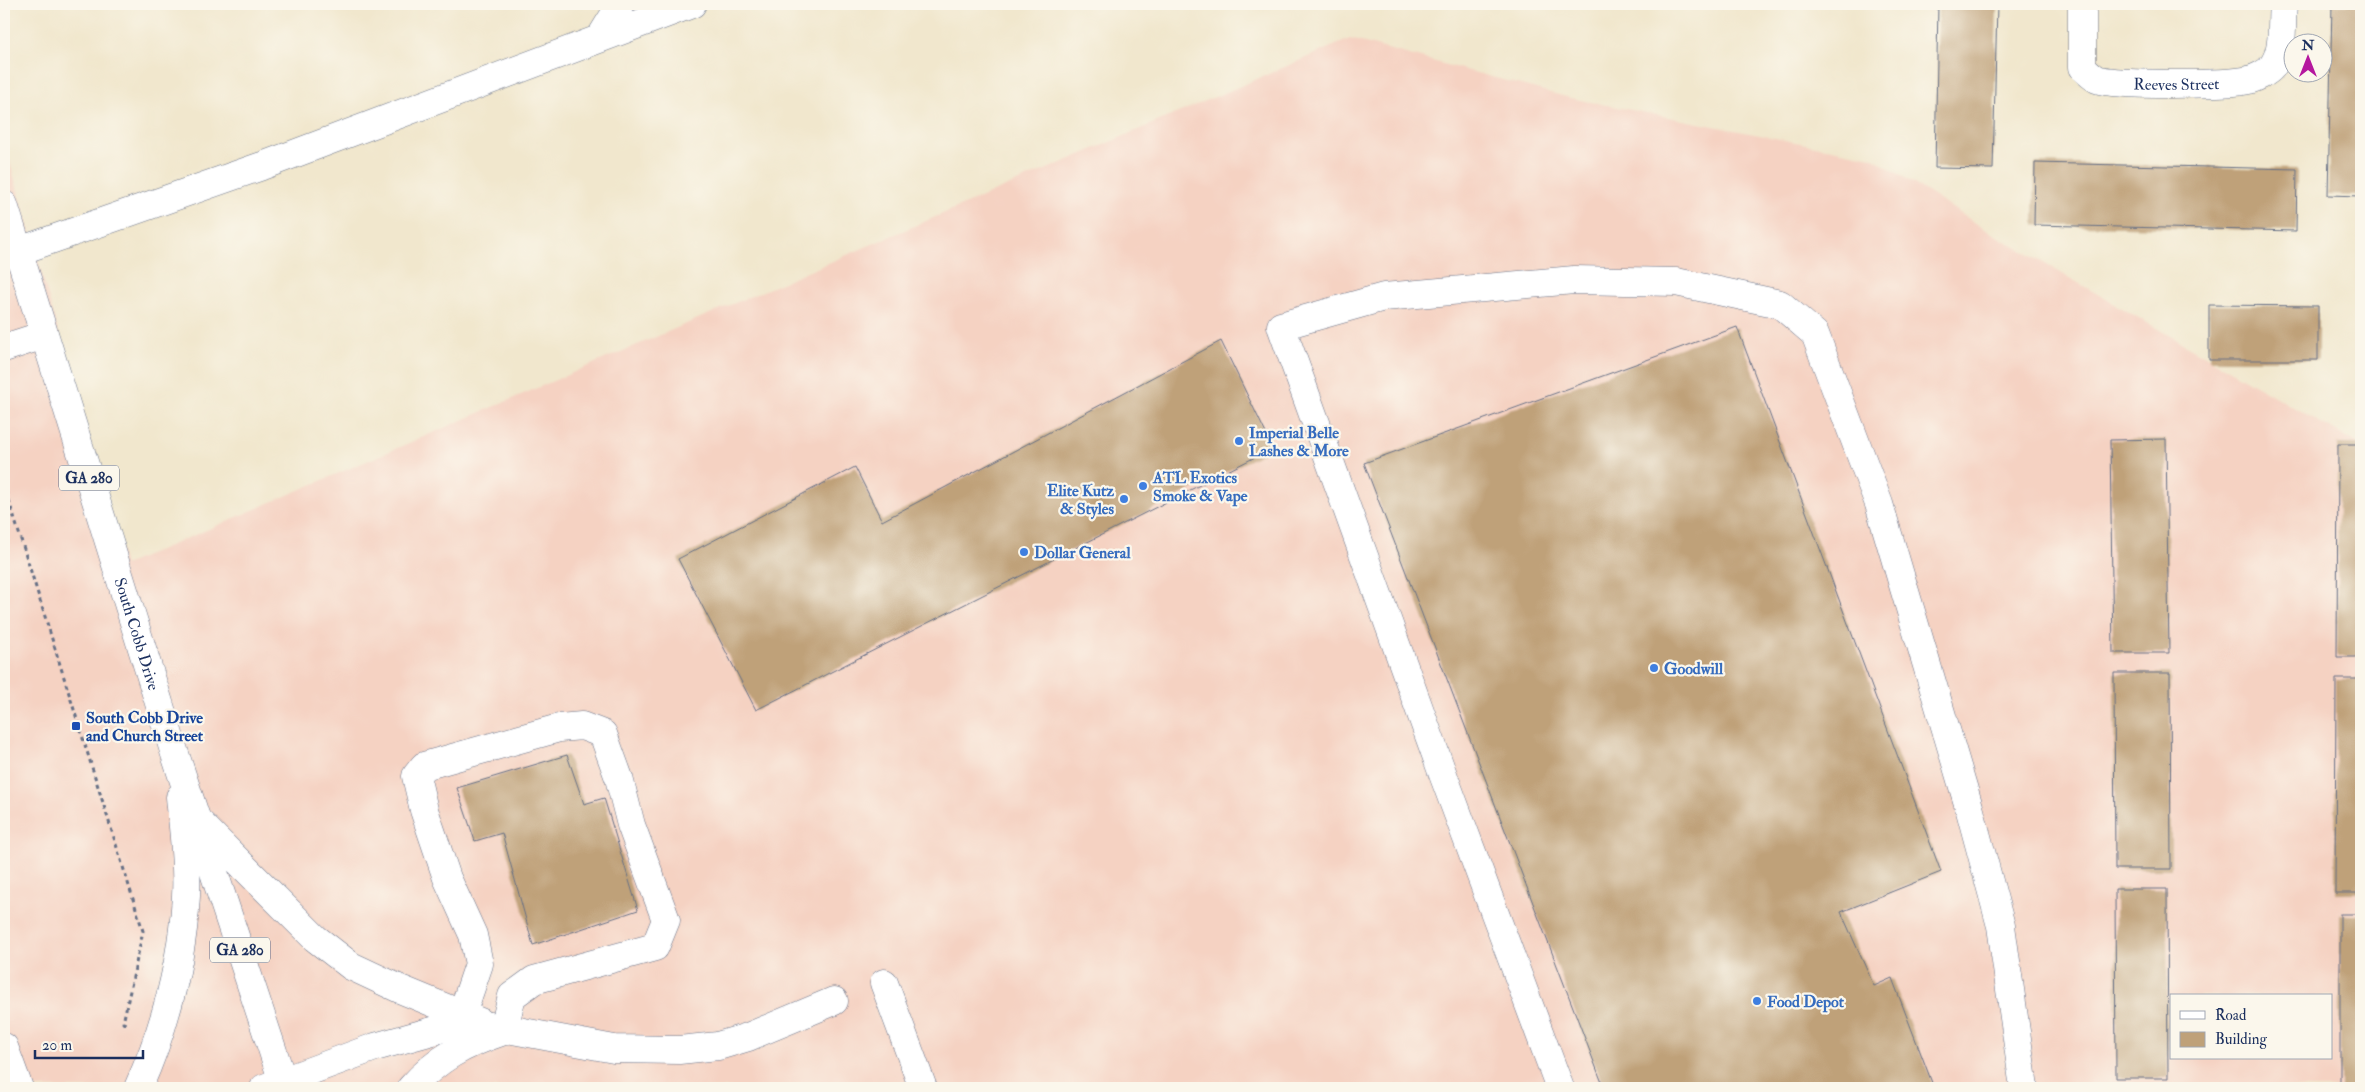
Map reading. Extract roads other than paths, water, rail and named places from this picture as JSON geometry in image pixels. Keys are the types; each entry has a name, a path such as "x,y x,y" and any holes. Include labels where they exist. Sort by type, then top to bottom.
{"main road":[{"path":"600,38 621,4"},
{"path":"19,251 262,166 692,4"},
{"name":"Reeves Street","path":"2082,4 2082,66 2096,78 2118,83 2221,83 2248,80 2262,74 2272,66 2279,50 2283,4"},
{"name":"South Cobb Drive","path":"4,205 278,1086"},
{"path":"1560,1088 1441,769 1281,326 1384,297 1592,280 1676,282 1780,304 1815,334 1879,504 1969,807 2001,926 2024,1088"},
{"path":"4,348 44,335"},
{"path":"411,1088 434,1065 468,1043 501,1028 512,996 534,980 655,947 666,920 631,825 619,778 603,734 582,726 559,728 424,766 416,776 424,810 446,878 473,935 479,964 462,1014"},
{"path":"138,1088 166,1010 179,959 186,895 183,824 174,751"},
{"path":"196,819 315,938 351,966 462,1014 501,1028"},
{"path":"884,983 923,1088"},
{"path":"278,1086 375,1047 446,1027 466,1025 501,1028 614,1049 679,1050 718,1046 748,1037 834,1001"},
{"path":"4,1048 19,1088"}],"place":[{"name":"Imperial Belle Lashes & More","path":"1239,441"},
{"name":"ATL Exotics Smoke & Vape","path":"1143,486"},
{"name":"Elite Kutz & Styles","path":"1124,499"},
{"name":"Dollar General","path":"1024,552"},
{"name":"Goodwill","path":"1654,668"},
{"name":"South Cobb Drive and Church Street","path":"76,726"},
{"name":"Food Depot","path":"1757,1001"}]}
